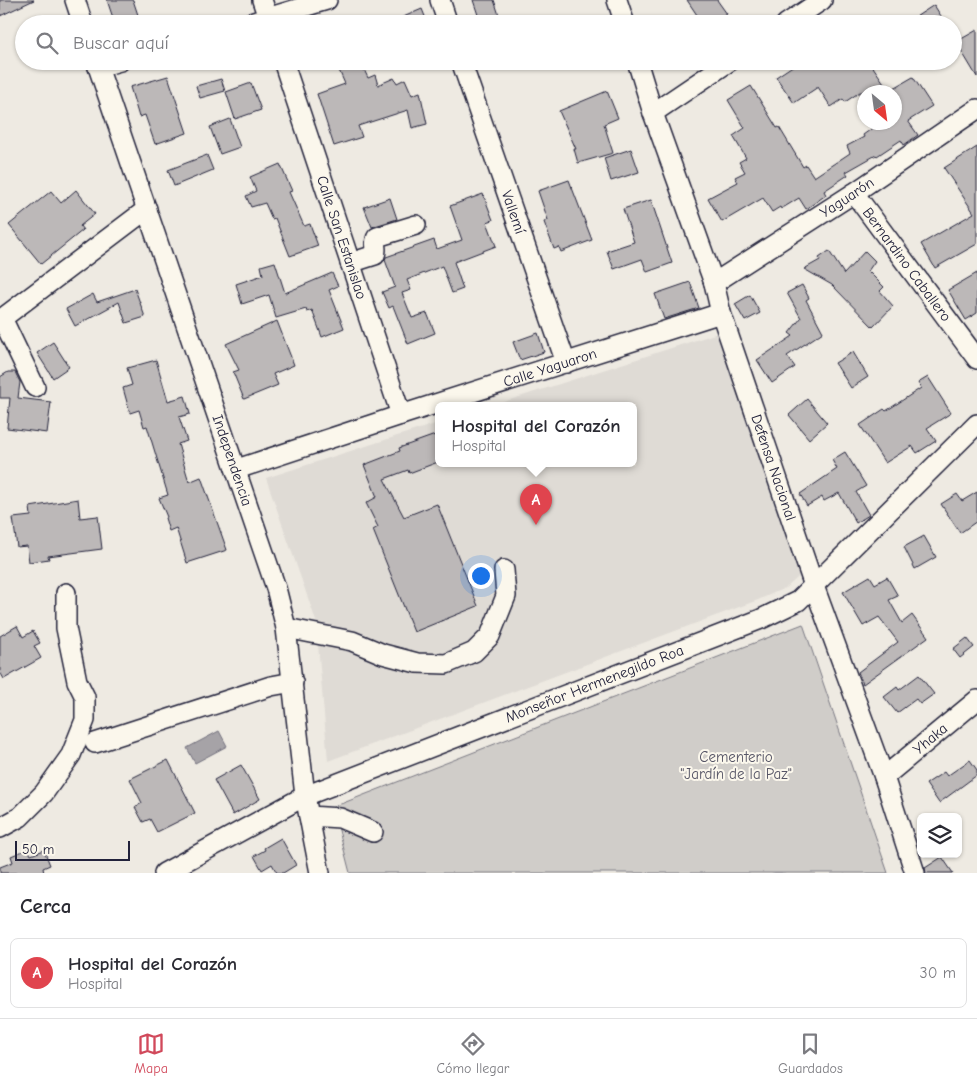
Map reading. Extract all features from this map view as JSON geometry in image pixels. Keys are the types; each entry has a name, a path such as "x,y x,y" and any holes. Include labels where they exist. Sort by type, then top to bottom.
{"street":[{"path":"75,0 81,15"},
{"path":"267,14 327,0"},
{"path":"440,0 445,15"},
{"path":"617,0 622,15"},
{"path":"800,15 822,0"},
{"name":"Independencia","path":"99,70 237,469 276,588 286,628 305,796 320,873"},
{"name":"Calle San Estanislao","path":"286,70 400,415"},
{"name":"Vallemí","path":"464,70 566,363"},
{"name":"Defensa Nacional","path":"640,70 653,113 714,282 721,313 814,586 884,778 915,873"},
{"path":"653,113 717,70"},
{"name":"Yaguarón","path":"714,282 854,193 977,109"},
{"name":"Bernardino Caballero","path":"854,193 977,359"},
{"path":"35,387 1,319 148,209"},
{"path":"350,263 375,255 377,252 375,240 380,234 416,225"},
{"name":"Calle Yaguaron","path":"442,402 721,313"},
{"name":"Calle Yaguaron","path":"237,469 435,404"},
{"name":"Monseñor Hermenegildo Roa","path":"164,873 305,796 761,619 798,601 977,424"},
{"path":"286,628 352,641 383,654 417,663 446,664 474,652 490,636 506,596 504,570"},
{"path":"0,828 14,822 44,793 71,755 85,720 85,696 77,681 66,628 66,593"},
{"path":"95,743 271,686 293,682"},
{"name":"Yhaka","path":"884,778 977,700"},
{"path":"309,816 340,818 373,832"}],"shaded area":[{"path":"724,331 804,572 787,587 758,600 328,761 316,621 266,478 435,424 435,467 637,467 637,402 503,402"},
{"path":"219,731 227,746 195,763 187,748"}],"green space":[{"name":"Cementerio \"Jardín de la Paz\"","path":"803,624 888,873 350,873 333,807"}],"building":[{"path":"0,0 34,0 0,16"},
{"path":"107,0 133,0 138,15 112,15"},
{"path":"473,0 494,0 499,15 478,15"},
{"path":"687,0 717,0 727,14 726,15 697,15"},
{"path":"934,5 940,15 919,15"},
{"path":"422,9 424,15 408,15"},
{"path":"977,30 977,77 962,52 962,39"},
{"path":"339,70 364,70 368,78 375,75 378,85 394,78 397,83 405,79 412,95 420,92 427,124 412,128 408,110 358,126 362,137 334,146 317,94 345,84"},
{"path":"786,70 875,70 885,85 857,85 857,94 845,102 843,99 831,107 818,87 794,103 776,77"},
{"path":"168,76 187,133 155,144 145,115 139,117 130,87"},
{"path":"913,77 932,106 908,121 918,135 904,145 901,140 877,156 846,172 848,175 824,191 826,195 806,209 799,198 772,212 763,198 722,222 708,198 738,182 735,177 745,172 739,162 746,158 733,136 745,128 728,100 751,86 803,167 806,165 814,177 850,153 847,146 864,137 863,135 870,130 902,130 902,85 899,85"},
{"path":"221,79 225,91 200,98 196,86"},
{"path":"251,83 261,110 235,119 226,92"},
{"path":"607,91 618,118 604,124 613,153 578,163 574,149 576,149 559,111"},
{"path":"230,119 240,147 220,154 210,127"},
{"path":"977,147 977,244 935,268 921,244 974,213 944,168"},
{"path":"631,149 639,172 611,181 604,158"},
{"path":"207,155 213,170 174,186 168,170"},
{"path":"280,164 292,191 289,192 304,226 310,224 318,246 290,256 275,218 272,219 265,203 251,207 246,196 256,191 250,177"},
{"path":"569,180 592,240 561,252 559,247 554,249 544,222 548,220 538,191"},
{"path":"76,190 95,214 80,226 83,230 41,264 9,225 51,191 61,203"},
{"path":"483,194 493,220 487,222 496,246 454,262 463,289 452,293 442,266 407,280 411,290 402,293 412,318 427,313 435,333 408,344 393,306 389,308 382,292 395,287 385,260 386,257 434,240 437,249 462,240 450,206"},
{"path":"390,198 397,219 372,227 364,207"},
{"path":"651,200 672,263 647,272 642,259 614,269 607,251 634,242 623,209"},
{"path":"829,251 844,274 865,251 875,261 868,271 884,287 880,291 893,306 873,327 832,285 804,269 820,260 819,258"},
{"path":"275,262 285,293 332,273 338,286 329,290 344,328 322,337 312,310 307,312 306,309 276,318 269,295 242,304 236,284 263,275 261,266"},
{"path":"977,273 977,313 966,320 948,290"},
{"path":"690,282 699,308 664,319 655,294"},
{"path":"802,285 809,298 806,300 823,332 787,356 795,367 772,383 757,360 793,336 789,333 801,318 787,293"},
{"path":"135,289 145,317 126,323 119,302 75,326 66,309 93,294 97,302"},
{"path":"750,295 760,313 745,321 735,304"},
{"path":"277,321 294,365 273,374 278,385 244,399 233,372 239,370 226,344"},
{"path":"538,333 544,352 520,360 513,342"},
{"path":"53,342 69,367 53,378 37,353"},
{"path":"853,352 868,377 851,388 835,363"},
{"path":"156,360 168,401 185,396 190,414 179,417 187,441 178,444 189,482 201,477 227,550 187,563 176,528 169,531 165,518 167,517 159,498 168,495 147,426 144,427 139,410 130,413 123,388 132,385 127,368"},
{"path":"8,372 15,372 20,382 18,398 51,402 47,433 7,428 10,398 0,398 0,377"},
{"path":"928,377 951,413 927,428 936,441 917,453 912,446 885,463 860,425 884,409 886,411 921,388 918,383"},
{"path":"807,399 827,423 809,439 789,415"},
{"path":"435,435 435,463 409,473 408,470 384,479 404,517 437,504 478,606 414,632 373,530 378,527 366,503 377,497 364,465 400,451 399,448"},
{"path":"845,452 866,486 856,492 869,515 856,523 839,493 824,501 822,497 807,506 800,494 837,469 832,460"},
{"path":"977,492 977,521 960,533 941,504 957,494 962,501"},
{"path":"78,499 80,518 98,516 102,549 48,556 49,559 29,562 27,546 17,547 13,518 31,516 30,507"},
{"path":"924,536 936,557 915,569 904,547"},
{"path":"870,576 875,584 887,577 898,596 889,600 902,623 912,615 928,637 863,684 858,672 898,642 879,617 863,626 843,592"},
{"path":"17,626 23,637 33,631 40,643 34,646 41,658 4,679 0,672 0,636"},
{"path":"967,638 974,647 960,658 953,649"},
{"path":"919,675 934,694 920,704 916,699 897,713 884,697 897,687 899,690"},
{"path":"168,760 195,813 157,832 150,819 143,822 135,807 142,803 130,779"},
{"path":"970,760 977,770 977,775 939,803 926,784 944,772 947,776"},
{"path":"241,765 260,799 233,815 214,780"},
{"path":"281,838 296,865 283,873 277,873 272,864 262,870 254,856"},
{"path":"28,849 31,855 44,850 50,865 43,868 44,873 0,873 0,867 13,862 11,856"},
{"path":"943,858 953,873 926,873 925,868"}],"place":[{"name":"Hospital del Corazón","path":"536,525"}]}
